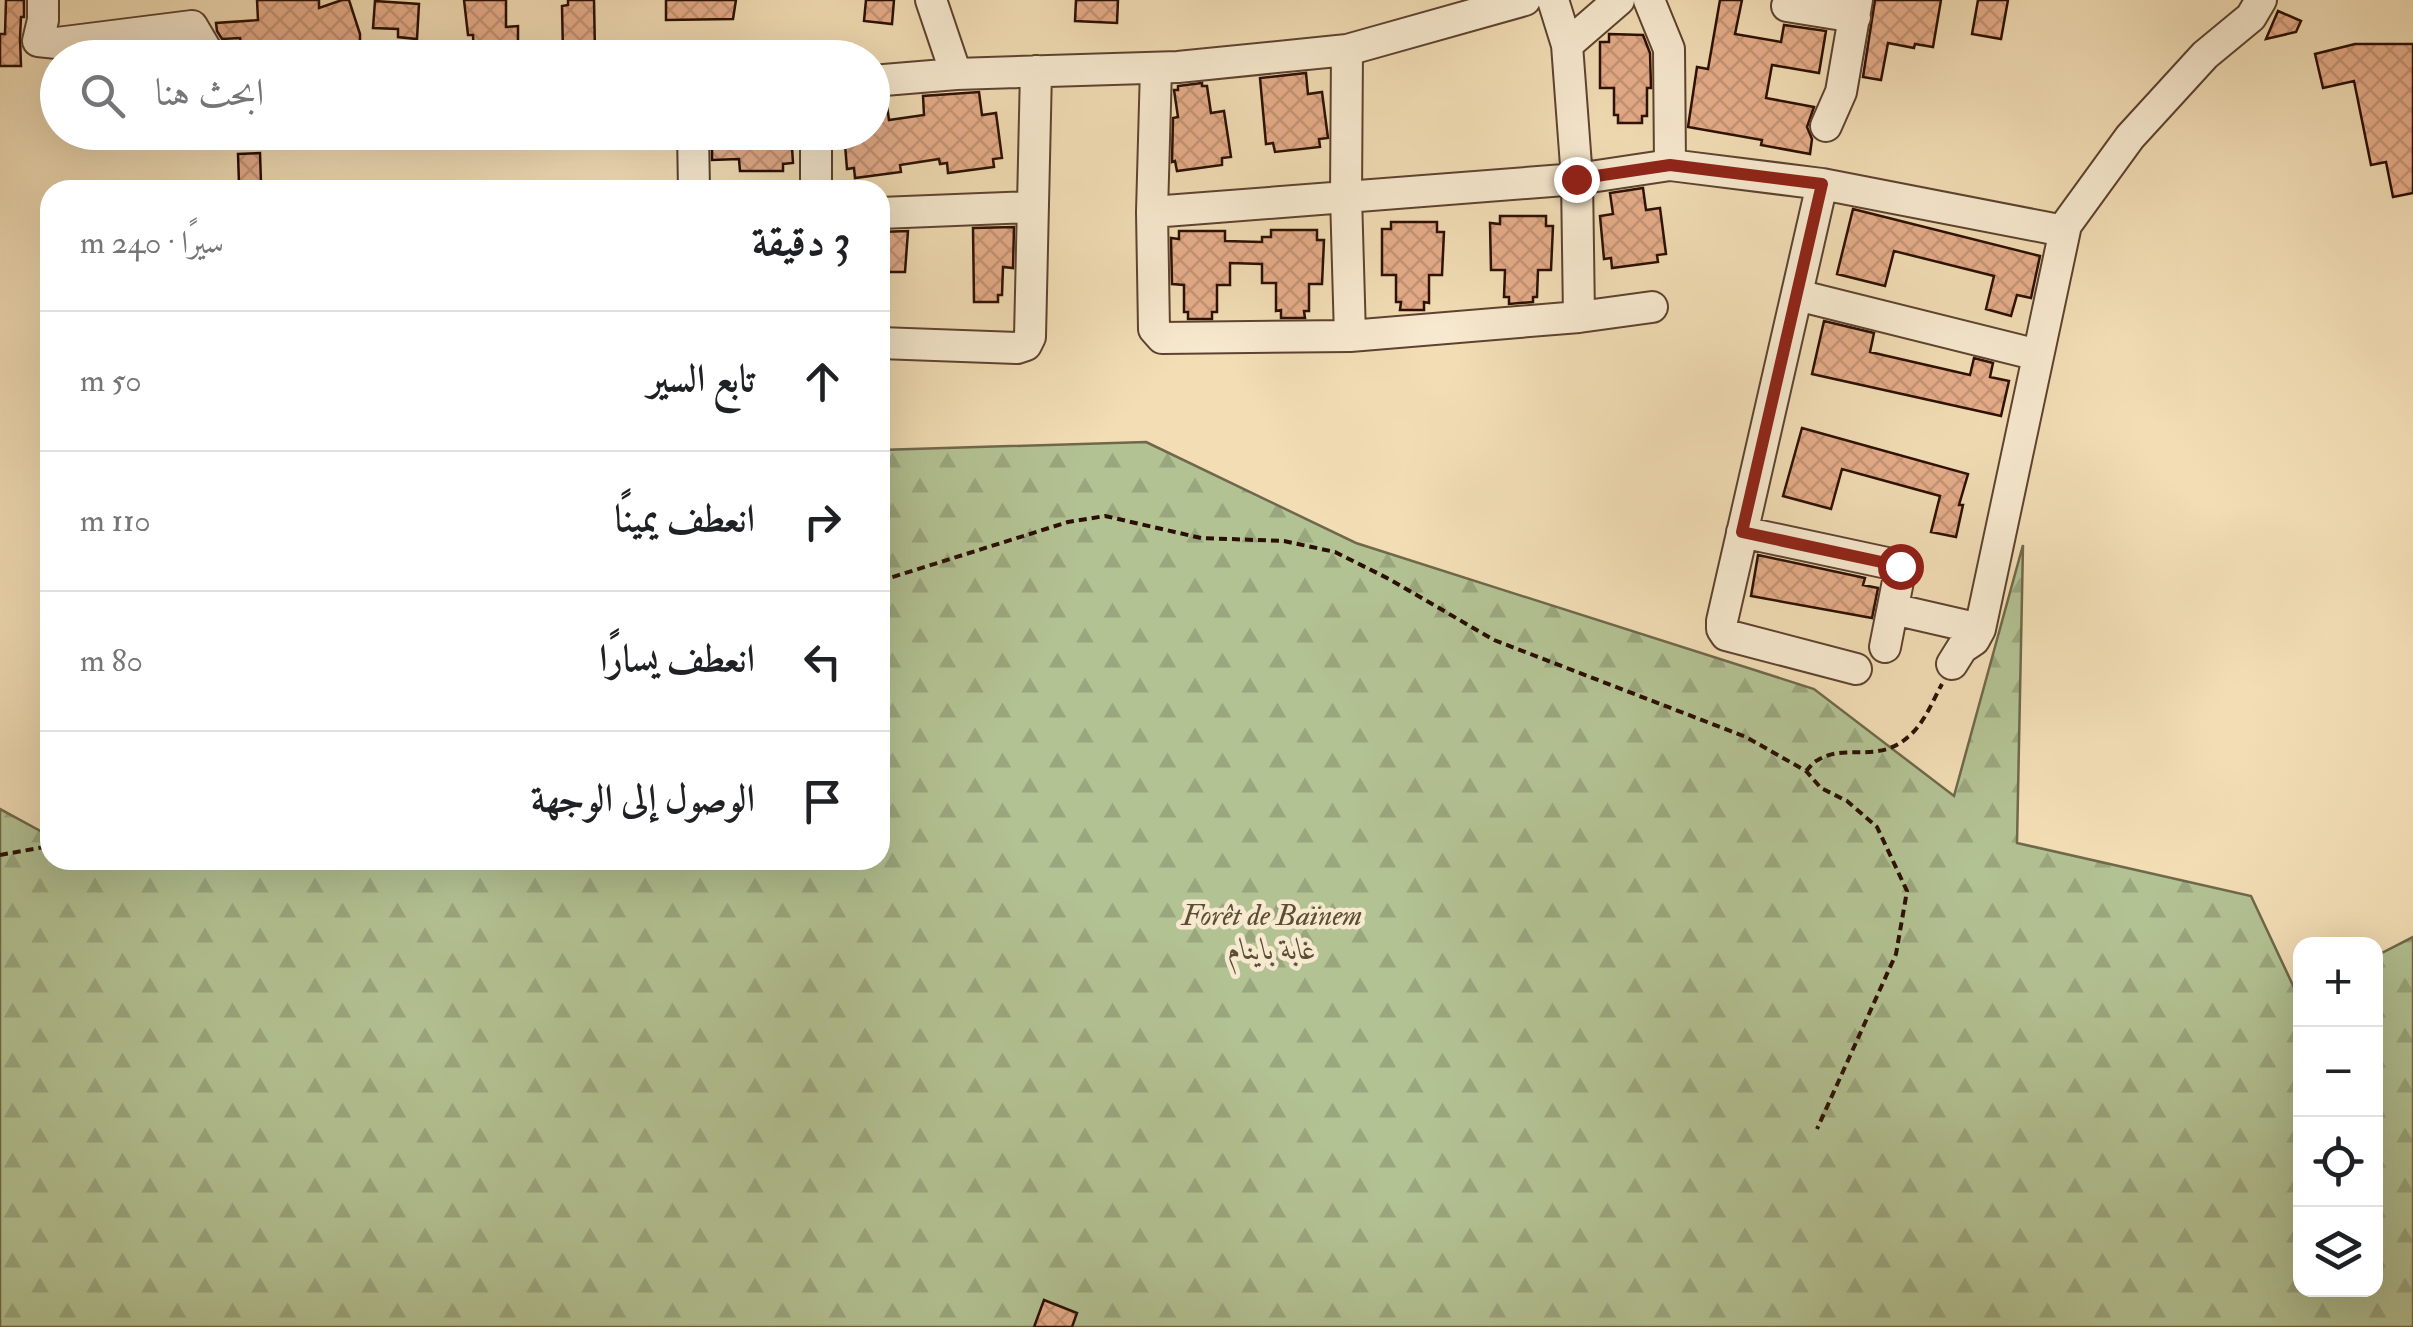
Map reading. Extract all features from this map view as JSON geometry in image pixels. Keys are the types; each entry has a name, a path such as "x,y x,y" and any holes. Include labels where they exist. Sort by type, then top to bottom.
{"street":[{"path":"40,41 43,0"},
{"path":"931,0 956,74"},
{"path":"890,80 956,74 1178,67 1347,50 1525,0"},
{"path":"1553,0 1566,44 1576,179 1579,316"},
{"path":"1566,44 1619,0"},
{"path":"1649,0 1669,49 1670,165"},
{"path":"1952,664 1980,629 2066,225 2130,137 2205,55 2251,17 2261,0"},
{"path":"1788,6 1856,8 1841,92 1826,126"},
{"path":"81,40 192,26 200,40"},
{"path":"1347,50 1350,336"},
{"path":"1156,68 1154,329 1162,338 1350,336 1652,306"},
{"path":"890,344 1026,346 1030,337 1036,71"},
{"path":"693,150 694,180"},
{"path":"816,150 816,180"},
{"path":"1152,212 1576,179 1670,165 1822,184 2064,231"},
{"path":"1822,184 1722,630 1856,669"},
{"path":"890,213 1033,206"},
{"path":"1796,295 2038,355"},
{"path":"1742,532 1900,566 1885,647"},
{"path":"1892,609 1980,629"}],"path":[{"path":"890,578 1068,522 1105,516 1201,538 1284,541 1335,552 1494,640 1746,737 1806,771 1821,788 1847,801 1877,827 1908,892 1896,954 1817,1128"},
{"path":"1806,771 1818,759 1883,751 1907,738 1924,717 1952,664"},
{"path":"0,854 40,848"}],"green space":[{"name":"Forêt de Baïnem غابة باينام","path":"1146,442 1356,543 1814,689 1954,796 2023,545 2017,843 2251,896 2293,985 2293,1297 2383,1297 2383,952 2413,937 2413,1327 0,1327 0,809 40,831 40,870 890,870 890,450"}],"building":[{"path":"6,0 24,0 21,66 0,66"},
{"path":"257,0 319,0 319,8 349,0 360,40 222,39 217,31 216,23 258,20"},
{"path":"464,0 506,0 506,27 518,26 518,40 473,40 473,35 468,35"},
{"path":"568,0 594,0 595,40 563,40 562,6 568,5"},
{"path":"666,0 736,0 733,19 666,20"},
{"path":"866,0 894,0 892,24 864,21"},
{"path":"1076,0 1118,0 1117,23 1075,21"},
{"path":"1720,0 1742,0 1735,34 1781,42 1784,25 1826,31 1819,73 1772,65 1766,98 1814,107 1807,127 1812,139 1810,154 1761,145 1762,140 1688,127 1697,67 1708,69"},
{"path":"1875,0 1941,0 1933,47 1888,43 1881,80 1863,77"},
{"path":"1978,0 2008,0 2001,39 1972,34"},
{"path":"375,1 419,4 417,39 398,37 398,29 373,28"},
{"path":"2278,11 2301,21 2296,32 2266,39"},
{"path":"1609,34 1643,35 1650,53 1651,88 1647,88 1647,116 1642,116 1642,123 1618,123 1618,115 1614,115 1614,88 1600,88 1600,42 1609,42"},
{"path":"2355,44 2413,44 2413,193 2393,197 2386,162 2371,165 2354,81 2323,88 2315,54"},
{"path":"1306,73 1308,94 1322,92 1328,138 1319,139 1320,147 1275,152 1273,143 1266,144 1260,78"},
{"path":"1202,83 1207,86 1211,113 1224,111 1231,157 1222,158 1222,165 1177,171 1175,161 1172,162 1173,118 1178,117 1174,90"},
{"path":"979,92 982,115 996,113 1002,158 993,159 994,167 948,173 947,163 940,164 939,159 900,165 901,172 855,178 854,168 847,169 845,150 890,150 890,120 924,115 923,96"},
{"path":"712,150 792,150 793,163 783,164 783,171 740,171 739,159 712,160"},
{"path":"260,153 261,180 239,180 238,154"},
{"path":"1643,188 1646,210 1660,208 1666,254 1657,255 1658,262 1612,268 1611,258 1604,259 1600,216 1613,214 1610,193"},
{"path":"1853,209 2040,256 2031,298 2017,295 2011,316 1986,309 1994,276 1894,251 1885,286 1837,274"},
{"path":"1500,216 1546,216 1546,226 1553,226 1551,270 1538,270 1537,297 1533,297 1533,302 1509,304 1509,297 1504,297 1505,270 1491,270 1490,223 1500,224"},
{"path":"1391,222 1437,222 1437,232 1444,232 1442,275 1429,275 1429,303 1424,302 1424,310 1400,310 1401,302 1396,302 1396,275 1382,275 1382,229 1391,229"},
{"path":"1014,227 1013,268 1003,267 1002,295 998,295 998,302 974,302 973,228"},
{"path":"1271,230 1317,230 1317,240 1324,240 1322,284 1309,284 1309,311 1304,311 1305,318 1281,318 1281,310 1276,311 1276,283 1262,283 1262,264 1230,263 1230,285 1217,285 1217,312 1212,312 1212,319 1188,319 1188,312 1184,312 1184,285 1172,284 1171,238 1179,239 1179,231 1225,231 1225,241 1262,242 1262,237 1271,237"},
{"path":"908,231 905,272 890,272 890,232"},
{"path":"1824,321 1874,333 1870,352 1970,375 1974,358 1993,363 1990,377 2009,381 2001,416 1812,374"},
{"path":"1802,428 1968,474 1959,505 1963,505 1956,537 1931,532 1940,496 1842,469 1831,509 1783,496"},
{"path":"1758,555 1865,578 1863,585 1878,588 1872,618 1751,596"},
{"path":"1044,1300 1077,1313 1072,1327 1034,1327"}],"route":[{"path":"1576,179 1670,165 1822,184 1742,532 1900,566"}]}
